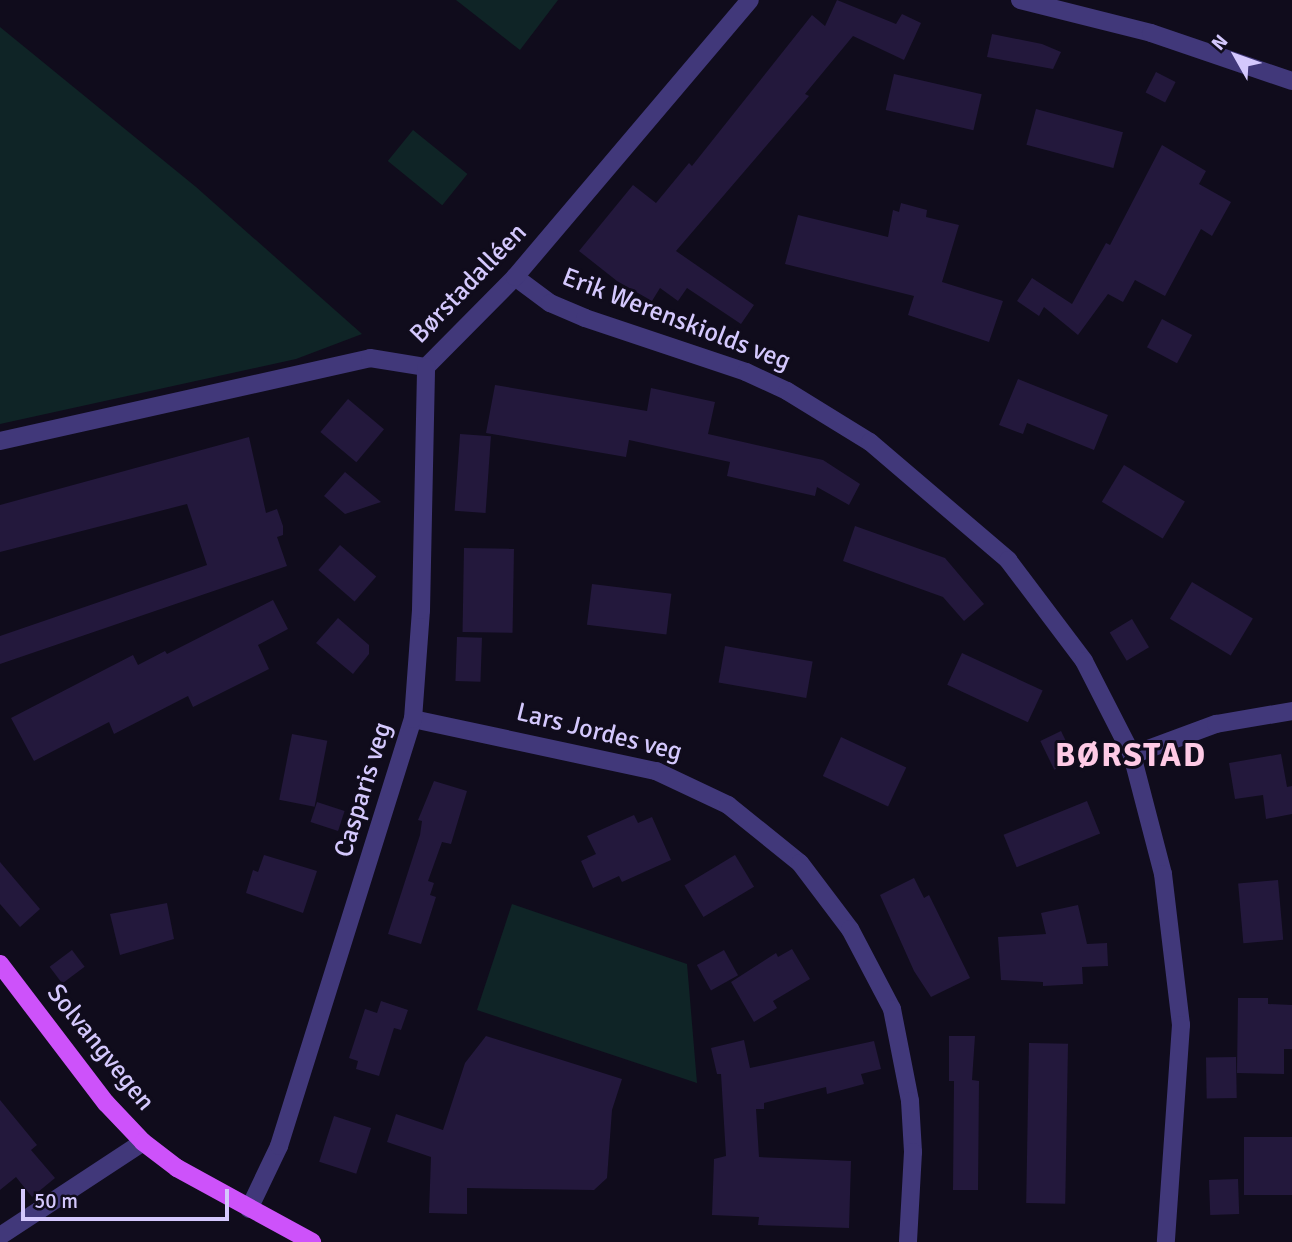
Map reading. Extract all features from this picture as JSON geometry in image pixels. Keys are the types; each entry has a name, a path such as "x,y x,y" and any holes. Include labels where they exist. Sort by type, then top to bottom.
{"main road":[{"name":"Solvangvegen","path":"0,964 84,1076 143,1142 249,1209 312,1242"}],"street":[{"name":"Børstadalléen","path":"0,441 370,358 426,367 515,277 750,0"},
{"path":"1020,0 1151,33 1292,81"},
{"name":"Erik Werenskiolds veg","path":"515,277 550,303 584,318 746,372 787,391 870,442 1008,560 1084,661 1132,755 1163,874 1181,1025 1166,1242"},
{"name":"Casparis veg","path":"249,1209 279,1146 413,719 421,610 426,367"},
{"path":"1132,755 1216,724 1292,711"},
{"name":"Lars Jordes veg","path":"413,719 656,771 728,804 800,863 850,929 892,1009 910,1101 913,1152 908,1242"},
{"path":"0,1236 143,1142"}],"green space":[{"path":"456,0 558,0 520,50"},
{"path":"0,27 196,187 362,334 296,359 0,424"},
{"path":"413,130 467,174 442,205 388,161"},
{"path":"512,904 687,964 697,1083 477,1010"}],"building":[{"path":"837,0 896,24 902,14 921,23 904,60 853,36 805,94 809,96 676,251 754,305 741,324 687,288 678,301 660,288 652,301 617,281 579,251 633,185 656,203 689,163 692,166 812,15 825,26"},
{"path":"992,34 1042,44 1061,52 1053,69 987,57"},
{"path":"1156,72 1176,82 1165,102 1146,92"},
{"path":"894,74 982,94 973,130 886,110"},
{"path":"1036,109 1123,132 1113,168 1026,145"},
{"path":"1162,145 1206,171 1199,184 1231,202 1212,236 1201,229 1165,296 1135,280 1123,302 1108,294 1078,335 1044,307 1039,316 1017,301 1032,278 1072,304 1106,243 1110,245"},
{"path":"901,203 927,210 926,217 959,225 942,282 1003,301 989,342 908,315 914,296 785,264 798,215 888,237 893,210 899,212"},
{"path":"1162,319 1192,335 1177,363 1147,347"},
{"path":"1018,379 1108,415 1094,450 1027,423 1023,434 999,425"},
{"path":"495,385 647,411 651,388 715,402 708,434 823,460 860,484 849,505 817,487 815,496 727,476 730,462 629,440 626,457 486,433"},
{"path":"348,399 384,429 356,462 320,432"},
{"path":"460,434 491,436 486,513 455,511"},
{"path":"249,437 266,513 277,509 283,526 283,535 277,537 287,566 0,664 0,636 207,565 187,504 0,552 0,505"},
{"path":"1124,465 1185,502 1163,538 1102,502"},
{"path":"345,472 381,502 345,514 324,496"},
{"path":"855,526 945,558 984,604 964,621 943,597 843,561"},
{"path":"340,545 376,576 355,601 318,570"},
{"path":"464,548 514,549 513,633 463,632"},
{"path":"1192,582 1253,619 1231,655 1170,619"},
{"path":"592,584 671,594 666,634 587,625"},
{"path":"273,600 288,629 258,645 269,669 193,707 188,696 114,734 109,722 34,761 11,718 133,655 138,665 165,651 167,654"},
{"path":"338,618 369,645 369,654 353,674 316,643"},
{"path":"1132,619 1149,647 1127,661 1110,632"},
{"path":"457,637 482,638 480,682 455,681"},
{"path":"725,646 813,661 806,698 719,682"},
{"path":"962,653 1043,691 1028,722 947,685"},
{"path":"1061,731 1075,760 1054,770 1040,741"},
{"path":"292,734 327,741 315,807 279,800"},
{"path":"841,737 906,767 888,806 823,776"},
{"path":"1281,754 1287,787 1292,786 1292,814 1266,819 1263,795 1235,799 1229,763"},
{"path":"434,781 467,791 451,844 442,842 428,881 434,883 430,895 436,897 421,944 388,934 420,835 422,821 418,820"},
{"path":"1087,801 1100,833 1017,867 1004,835"},
{"path":"317,802 345,811 338,831 311,822"},
{"path":"634,815 638,823 652,817 671,860 622,882 619,876 593,888 581,861 596,854 587,836"},
{"path":"264,855 317,871 303,913 246,893 253,870 258,872"},
{"path":"735,855 754,887 703,917 684,885"},
{"path":"0,862 40,909 20,927 0,904"},
{"path":"914,878 924,898 929,895 970,978 931,997 914,971 880,895"},
{"path":"1278,880 1283,940 1243,943 1238,883"},
{"path":"167,903 174,939 120,955 110,914"},
{"path":"1078,905 1087,944 1107,943 1108,966 1082,967 1083,984 1043,986 1043,982 1001,980 998,937 1046,934 1041,913"},
{"path":"792,949 810,979 773,1001 777,1008 754,1022 731,982 776,953 778,957"},
{"path":"72,950 85,967 62,984 50,967"},
{"path":"724,950 738,975 711,990 697,965"},
{"path":"1238,998 1268,998 1268,1004 1292,1005 1292,1049 1284,1049 1284,1074 1237,1073"},
{"path":"381,1001 408,1010 401,1030 394,1028 379,1076 356,1069 358,1061 349,1058 365,1009 377,1013"},
{"path":"486,1036 622,1079 612,1110 607,1178 594,1190 467,1188 467,1214 429,1213 431,1157 387,1142 396,1114 443,1130 465,1063"},
{"path":"949,1036 975,1036 972,1080 979,1081 978,1190 953,1190 954,1081 949,1081"},
{"path":"744,1040 750,1068 874,1041 881,1069 861,1074 864,1084 827,1094 826,1087 764,1103 764,1109 756,1109 759,1157 851,1161 849,1228 758,1225 759,1217 712,1215 714,1159 726,1156 721,1074 717,1074 711,1048"},
{"path":"1029,1043 1068,1044 1065,1204 1026,1203"},
{"path":"1236,1057 1237,1098 1207,1099 1206,1058"},
{"path":"0,1100 37,1145 31,1150 55,1178 32,1197 16,1177 0,1190"},
{"path":"334,1116 371,1128 356,1174 319,1162"},
{"path":"1244,1137 1292,1137 1292,1195 1244,1195"},
{"path":"1238,1179 1239,1214 1210,1215 1209,1180"}],"district":[{"name":"BØRSTAD","path":"1131,756"}]}
